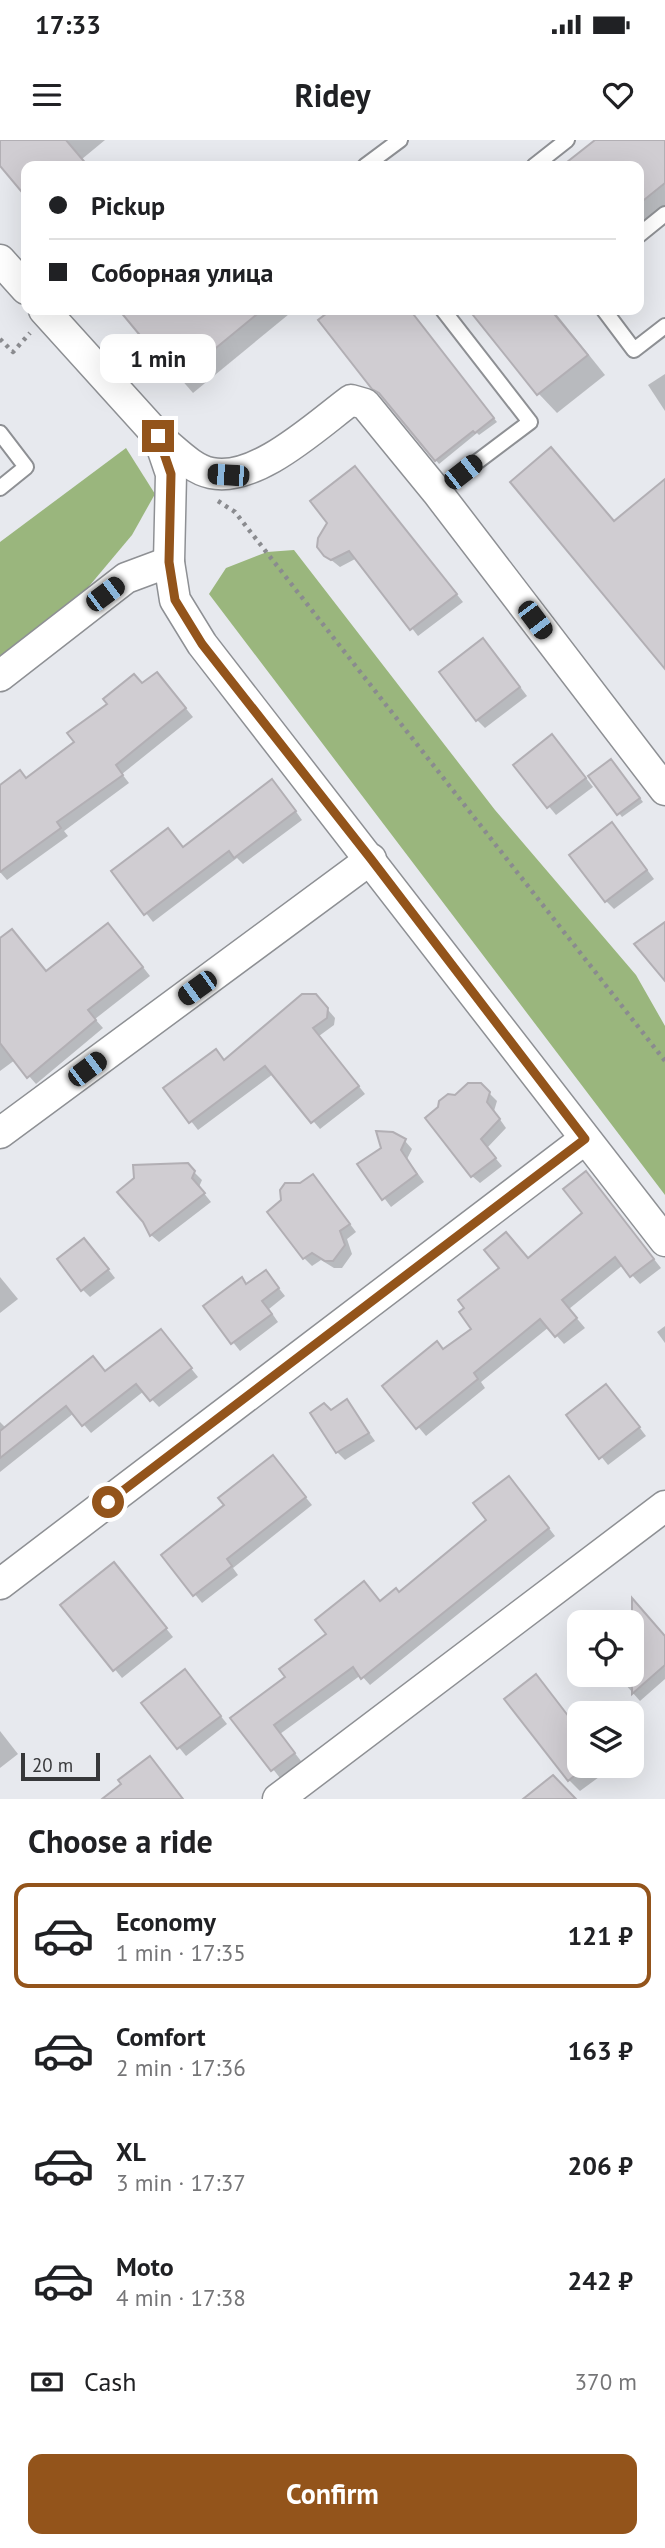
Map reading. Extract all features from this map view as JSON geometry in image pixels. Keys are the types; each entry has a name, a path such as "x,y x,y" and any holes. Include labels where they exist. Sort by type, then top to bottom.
{"street":[{"path":"0,260 21,283"},
{"path":"39,319 158,436 193,465 210,473 228,475 269,460 352,400 365,404 437,492 665,790"},
{"path":"158,436 171,474 169,562 175,600 202,644 665,1241"},
{"path":"0,676 126,578 169,562"},
{"path":"0,1133 371,859"},
{"path":"0,1584 585,1139"},
{"path":"278,1799 665,1506"}],"lane":[{"path":"372,161 400,140"},
{"path":"540,161 567,140"},
{"path":"644,231 665,214"},
{"path":"437,492 530,422 447,315"},
{"path":"608,315 634,350 665,326"},
{"path":"0,433 26,467 0,488"}],"path":[{"path":"0,339 13,352 39,319"},
{"path":"171,491 219,501 235,512 665,1061"}],"green space":[{"path":"126,448 155,494 132,535 80,597 0,659 0,542"},
{"path":"294,550 495,810 636,975 665,1026 665,1195 209,594 226,568 267,552"}],"building":[{"path":"0,140 66,140 84,161 21,161 21,191 0,166"},
{"path":"595,140 665,140 665,183 644,200 644,161 568,161"},
{"path":"123,315 256,315 177,380"},
{"path":"324,315 414,315 494,418 435,461 379,393 372,389 318,320"},
{"path":"473,315 555,315 588,355 537,395"},
{"path":"551,447 614,521 665,479 665,669 510,482"},
{"path":"355,466 457,594 410,630 349,551 331,560 317,547 318,538 327,523 310,501"},
{"path":"483,638 520,687 476,721 439,672"},
{"path":"157,672 186,708 116,765 123,775 57,822 61,828 0,872 0,785 20,770 26,778 74,742 67,733 107,704 103,699 134,674 142,683"},
{"path":"552,734 586,778 547,808 513,765"},
{"path":"611,759 640,798 617,815 588,776"},
{"path":"272,779 296,811 234,858 229,851 144,915 111,871 168,828 183,847"},
{"path":"612,822 647,870 605,902 569,855"},
{"path":"665,922 665,981 634,944"},
{"path":"108,923 143,967 88,1010 96,1020 27,1078 0,1043 0,938 12,929 46,971"},
{"path":"302,994 316,994 328,1008 327,1018 313,1028 359,1086 311,1123 265,1066 189,1123 163,1088 216,1049 224,1060"},
{"path":"468,1083 481,1083 490,1092 487,1102 500,1119 481,1139 496,1158 471,1177 425,1118 438,1107 439,1101 448,1094 455,1095"},
{"path":"376,1131 393,1132 406,1139 401,1150 417,1174 382,1200 357,1164 381,1148"},
{"path":"188,1163 195,1171 192,1178 205,1193 150,1236 143,1222 117,1192 134,1178 133,1165"},
{"path":"586,1171 654,1259 630,1277 615,1257 562,1300 577,1318 555,1337 540,1319 474,1373 478,1379 416,1429 382,1386 437,1341 443,1349 471,1329 459,1312 464,1308 458,1300 499,1268 484,1250 506,1232 528,1258 582,1213 563,1189"},
{"path":"313,1174 350,1224 340,1231 345,1245 333,1261 325,1261 312,1253 303,1259 267,1212 281,1200 280,1190 285,1183 300,1183"},
{"path":"84,1238 109,1269 81,1291 57,1259"},
{"path":"266,1270 279,1288 262,1301 272,1314 231,1344 203,1306 242,1277 246,1284"},
{"path":"161,1329 192,1368 150,1401 136,1384 82,1426 66,1406 0,1458 0,1431 39,1399 93,1356 105,1371"},
{"path":"606,1384 640,1427 599,1459 566,1415"},
{"path":"347,1399 369,1433 336,1453 310,1413 324,1403 331,1410"},
{"path":"273,1455 306,1497 227,1559 232,1566 193,1596 161,1555 224,1505 218,1498"},
{"path":"509,1476 549,1528 361,1679 353,1667 274,1725 295,1753 271,1771 230,1718 285,1677 279,1669 326,1634 315,1620 364,1581 380,1601 396,1588 399,1592 486,1520 473,1503"},
{"path":"114,1562 167,1628 113,1671 60,1605"},
{"path":"632,1598 642,1610 632,1610"},
{"path":"644,1612 665,1636 665,1665 644,1683"},
{"path":"185,1669 221,1716 177,1749 141,1703"},
{"path":"536,1674 567,1714 567,1778 572,1778 568,1781 504,1699"},
{"path":"150,1756 183,1799 102,1799 121,1784 118,1780"},
{"path":"553,1775 576,1799 523,1799"}],"route":[{"path":"108,1502 585,1139 202,644 175,600 169,562 171,474 158,436"}]}
